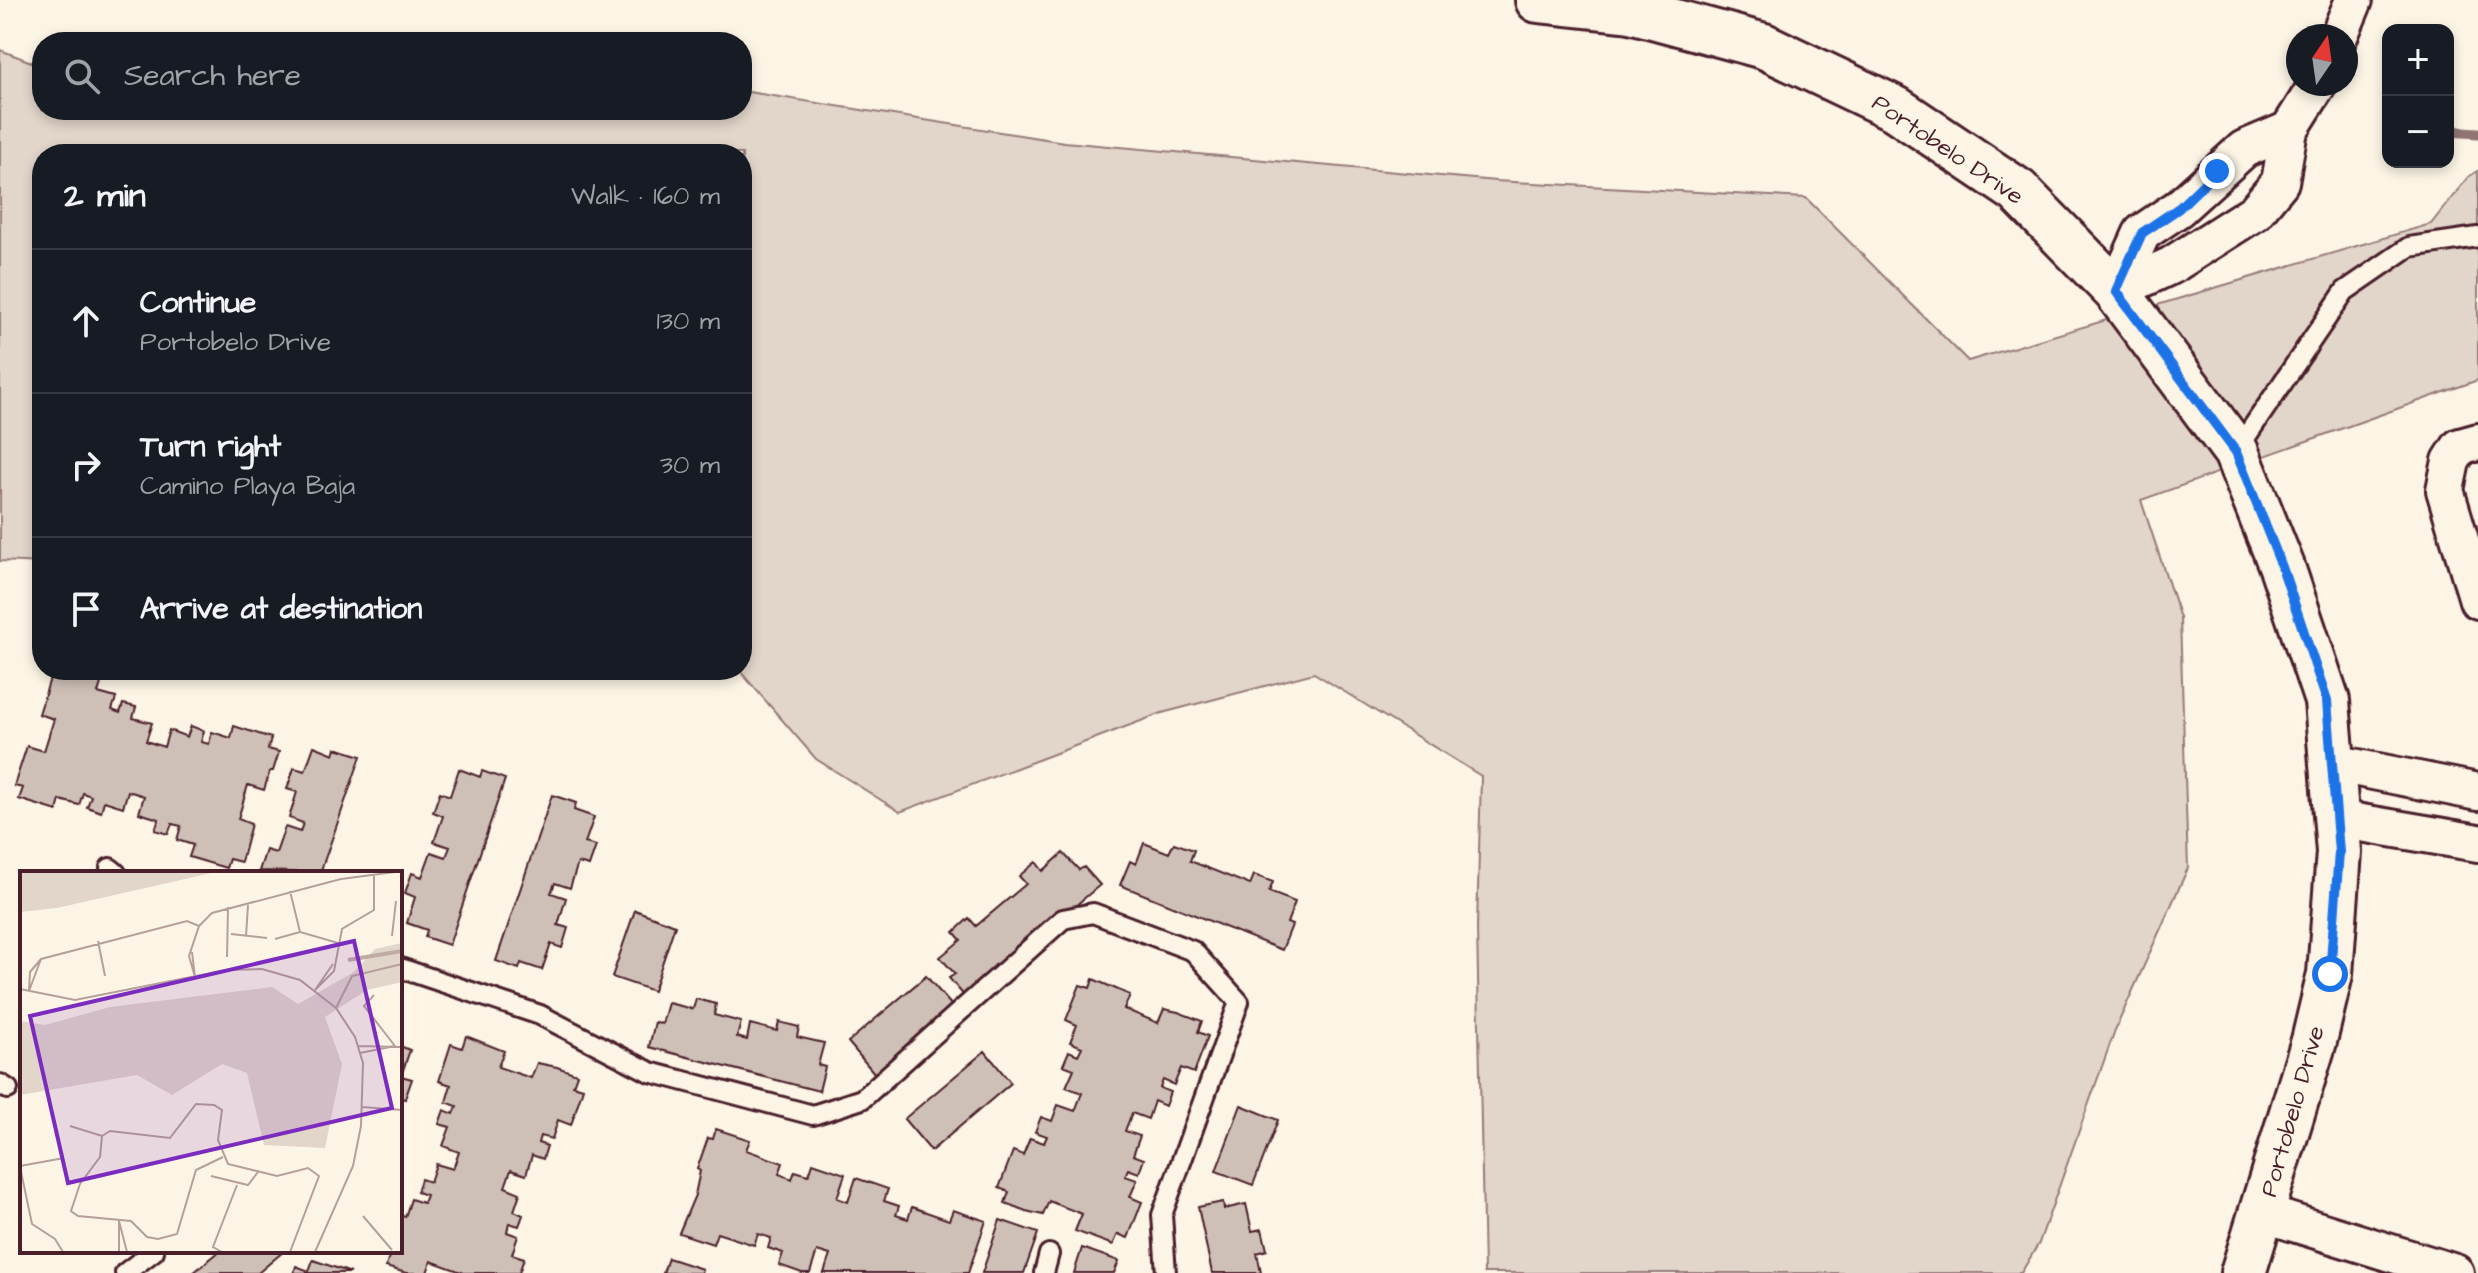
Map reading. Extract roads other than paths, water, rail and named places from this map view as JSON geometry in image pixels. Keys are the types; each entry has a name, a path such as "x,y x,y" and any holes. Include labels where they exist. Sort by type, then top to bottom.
{"street":[{"name":"Portobelo Drive","path":"1538,0 1631,10 1764,46 1896,109 2018,191 2116,291 2236,452 2282,567 2327,701 2338,819 2338,896 2330,974 2314,1041 2243,1273"},
{"path":"2344,24 2354,0"},
{"path":"2116,291 2172,265 2255,212 2280,182 2289,130 2310,96"},
{"path":"2116,291 2142,233 2179,208 2244,149 2289,130"},
{"path":"2478,442 2460,447 2451,461 2445,490 2478,600"},
{"path":"2333,763 2478,792"},
{"path":"2338,819 2478,843"},
{"path":"2262,1213 2455,1273"}],"lane":[{"path":"2236,452 2345,291 2409,247 2478,237"},
{"path":"402,969 540,1015 650,1072 813,1115 862,1099 1063,919 1093,913 1193,951 1239,1002 1162,1215 1166,1273"},
{"path":"125,1273 151,1253"},
{"path":"1044,1273 1049,1254"}],"waterway":[{"path":"2454,131 2478,133"}]}
